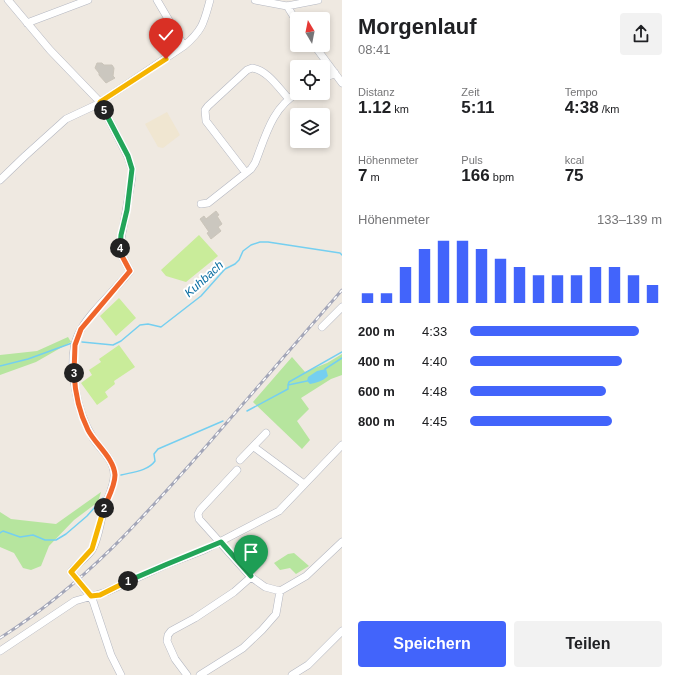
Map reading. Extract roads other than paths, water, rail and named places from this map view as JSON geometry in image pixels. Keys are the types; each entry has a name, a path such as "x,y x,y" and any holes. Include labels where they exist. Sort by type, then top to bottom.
{"street":[{"path":"8,0 27,23 100,102 120,139 132,169 120,245 122,256 130,271 84,324 75,345 74,374 77,402 88,430 109,460 115,475 113,486 104,508 95,542 89,553 72,573 91,596 97,609 111,655 121,675"},
{"path":"27,23 88,0"},
{"path":"157,0 184,46"},
{"path":"0,180 56,127 74,115 100,102 184,46 195,37 206,18 210,0"},
{"path":"255,0 287,6 318,0"},
{"path":"287,6 291,12"},
{"path":"319,52 342,83"},
{"path":"201,204 208,203 246,173 255,163 278,110 288,98 270,78 262,72 252,68 247,70 205,110 206,121 246,173"},
{"path":"330,76 335,73"},
{"path":"322,327 342,307"},
{"path":"240,460 266,433"},
{"path":"0,652 75,601 106,592 165,565 221,542 279,511 342,445"},
{"path":"254,447 304,484"},
{"path":"237,470 198,514 199,519 251,576 265,587 280,591 306,576 342,542"},
{"path":"187,675 175,659 167,641 168,635 171,631 195,618 234,592 251,576"},
{"path":"200,675 243,648 262,630 276,614 280,591"},
{"path":"292,675 308,665 342,631"}],"water":[{"path":"326,369 328,376 324,379 310,384 307,381 308,377 317,371"}],"waterway":[{"name":"Kuhbach","path":"82,342 113,345 121,341 140,325 148,324 161,327 201,296 225,269 235,264 239,260 243,251 251,245 260,242 268,242 340,253 342,255"},
{"name":"Kuhbach","path":"0,366 28,359 72,343"},
{"path":"288,385 289,382 342,352"},
{"path":"325,369 342,358"},
{"path":"247,411 288,389 288,385 307,381"},
{"path":"121,475 140,471 148,467 155,461 154,454 158,449 223,421"},
{"path":"0,533 3,531 20,537 33,535 45,540 56,540 66,534 87,516 103,498"}],"railway":[{"path":"0,638 31,617 59,595 112,548 160,498 342,290"}]}
